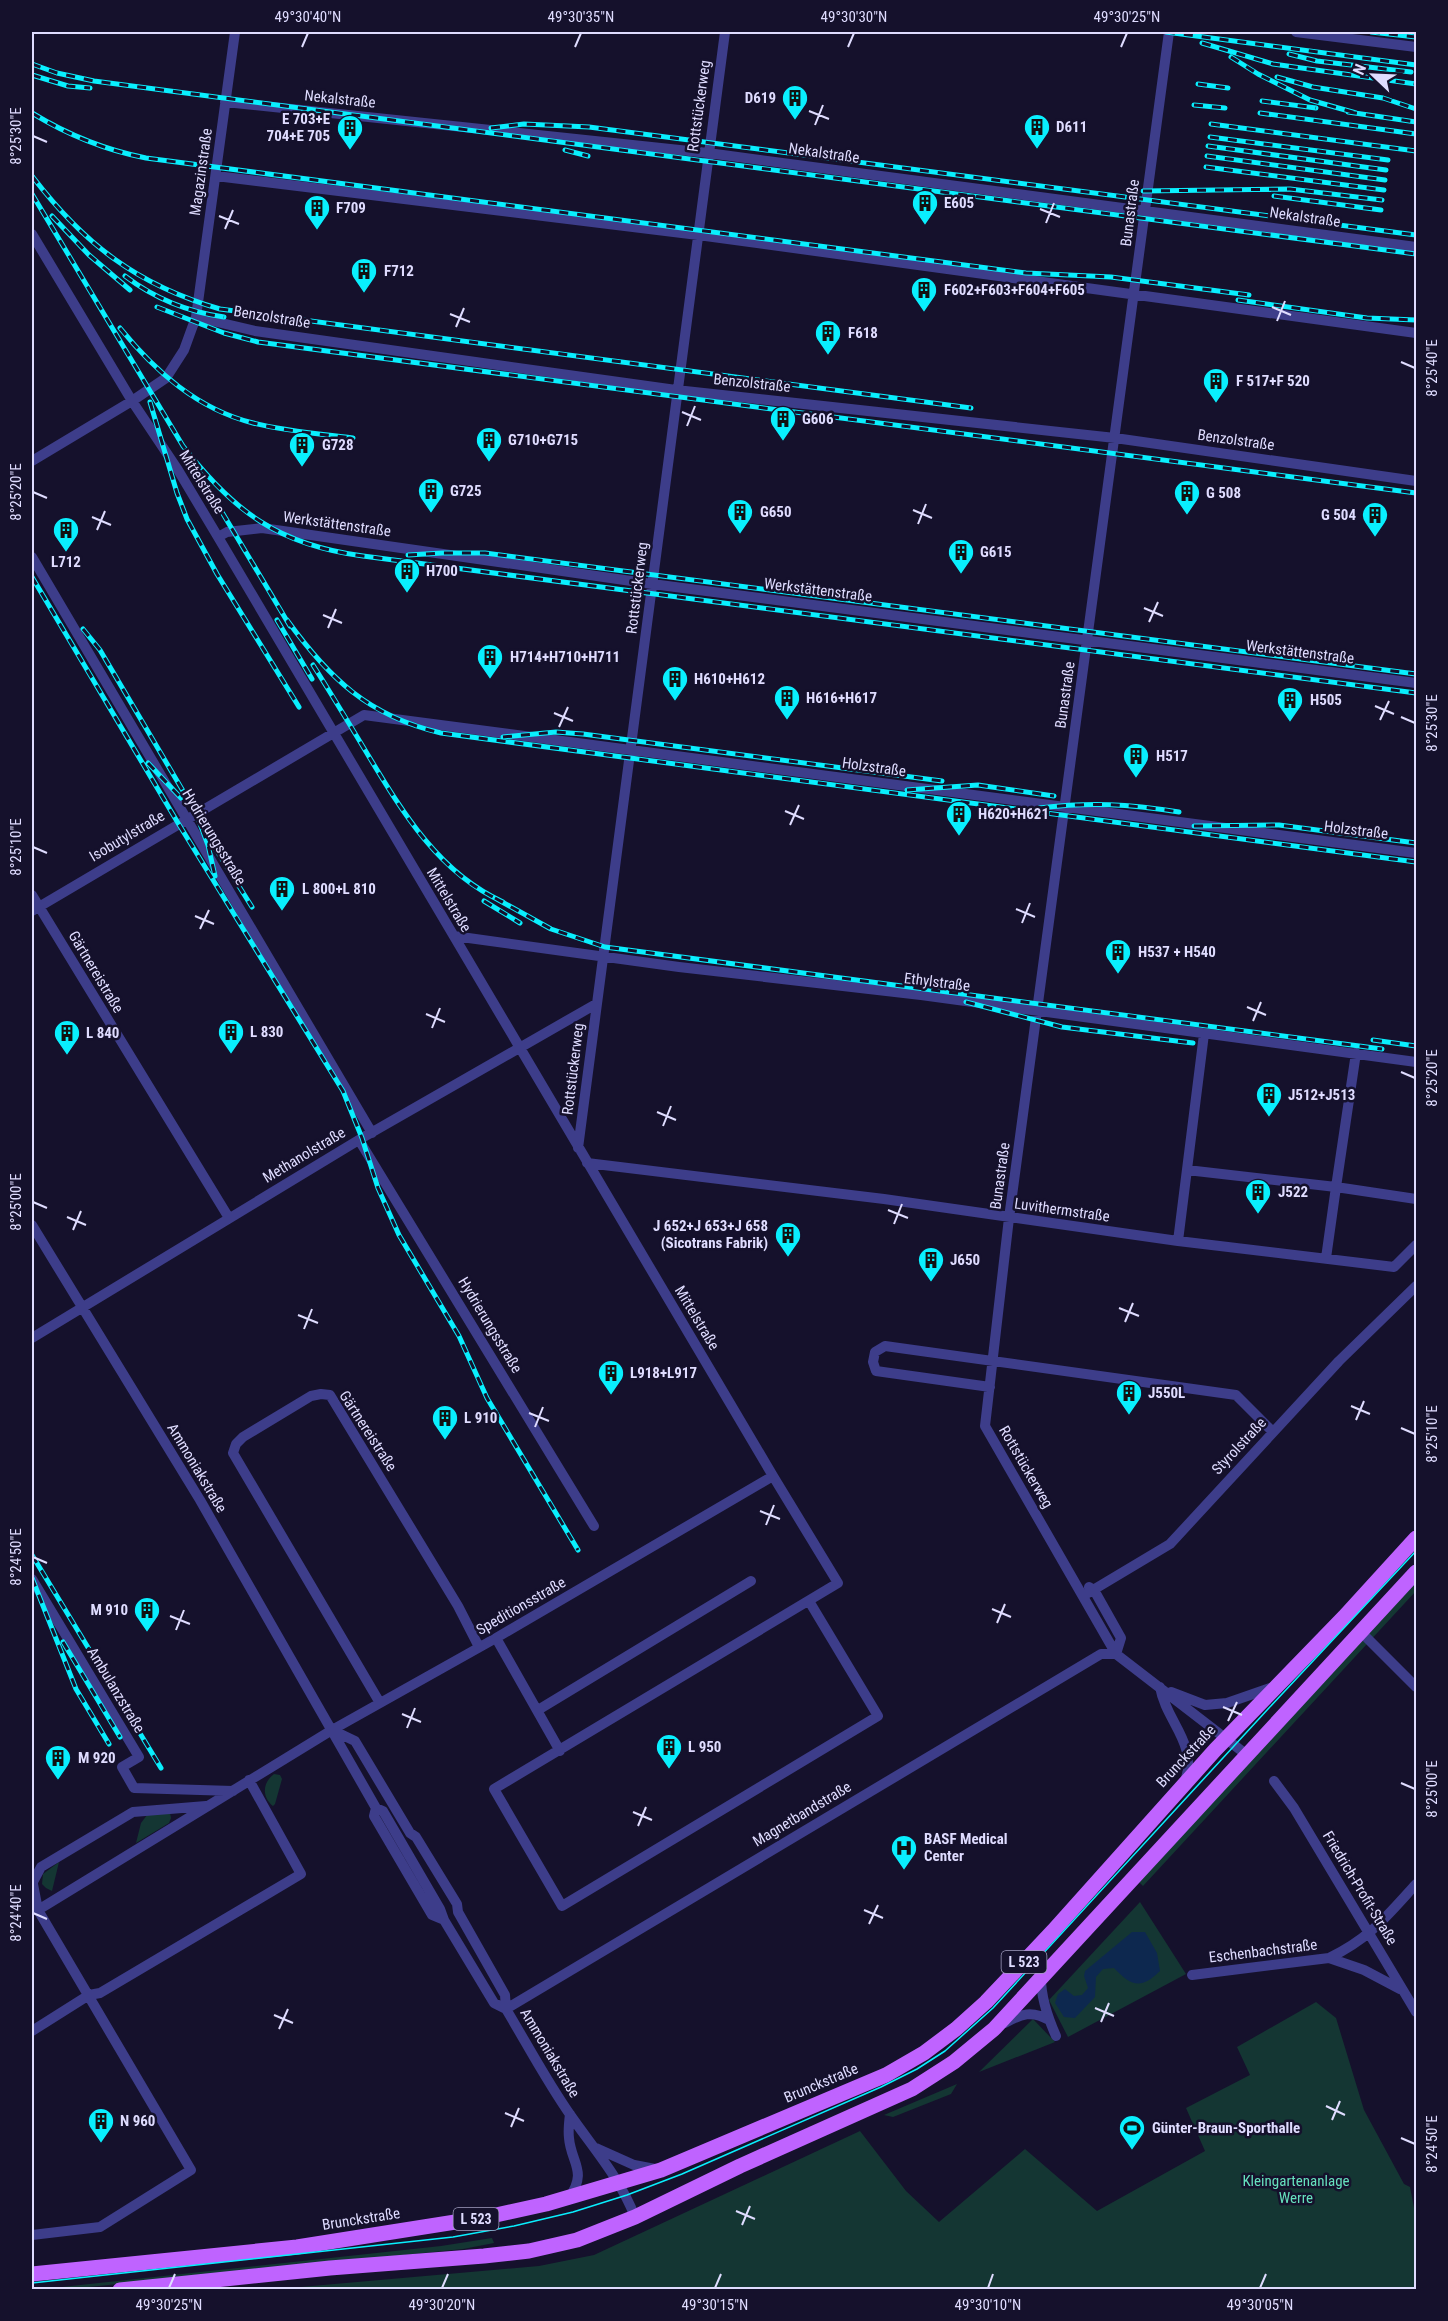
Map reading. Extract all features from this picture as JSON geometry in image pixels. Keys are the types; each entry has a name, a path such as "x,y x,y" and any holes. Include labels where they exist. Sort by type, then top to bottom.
{"main road":[{"name":"Brunckstraße","path":"32,2274 297,2247 487,2217 569,2198 661,2170 886,2074 924,2053 986,2002 1185,1783 1416,1538"},
{"name":"L 523","path":"120,2289 330,2268 484,2256 529,2251 577,2240 635,2217 740,2166 912,2089 954,2062 994,2029 1416,1572"}],"street":[{"name":"Magazinstraße","path":"196,317 235,32"},
{"name":"Rottstückerweg","path":"578,1148 724,32"},
{"name":"Bunastraße","path":"993,1362 1010,1218 1169,32"},
{"path":"1296,32 1416,47"},
{"name":"Nekalstraße","path":"225,102 708,153 1416,248"},
{"path":"216,176 698,235 1416,333"},
{"name":"Mittelstraße","path":"32,234 132,401 178,470 838,1583 809,1601"},
{"path":"32,461 166,378 184,350 196,317"},
{"name":"Benzolstraße","path":"196,317 255,331 676,390 1115,438 1416,481"},
{"name":"Werkstättenstraße","path":"218,537 227,532 262,528 652,584 1416,683"},
{"name":"Hydrierungsstraße","path":"32,557 372,1133"},
{"name":"Holzstraße","path":"333,734 364,715 1416,853"},
{"name":"Isobutylstraße","path":"35,909 333,734"},
{"name":"Gärtnereistraße","path":"32,895 35,909 229,1218"},
{"name":"Ethylstraße","path":"454,936 679,967 911,993 1416,1062"},
{"name":"Methanolstraße","path":"32,1338 359,1140 596,1004"},
{"path":"1178,1241 1204,1034"},
{"path":"1326,1258 1356,1053"},
{"name":"Hydrierungsstraße","path":"359,1140 594,1526"},
{"name":"Luvithermstraße","path":"587,1163 884,1199 1178,1241 1394,1267 1416,1245"},
{"path":"1187,1170 1416,1198"},
{"name":"Ammoniakstraße","path":"32,1225 200,1500 380,1809 374,1816 407,1874 432,1915 444,1920 494,2003 506,2008"},
{"name":"Styrolstraße","path":"1083,1596 1170,1544 1340,1361 1416,1286"},
{"path":"990,1387 876,1371 873,1362 875,1352 885,1346 1236,1395 1273,1432"},
{"name":"Rottstückerweg","path":"993,1362 985,1426 1116,1654 1247,1755"},
{"name":"Gärtnereistraße","path":"380,1703 233,1453 236,1444 243,1437 311,1396 330,1395 458,1606 479,1647"},
{"name":"Speditionsstraße","path":"35,1907 208,1806 332,1730 496,1638 773,1476"},
{"name":"Ambulanzstraße","path":"32,1579 139,1757 122,1767 134,1788 232,1791"},
{"path":"1073,1579 1094,1590 1121,1638 1116,1654"},
{"path":"538,1710 751,1581"},
{"path":"809,1601 878,1716 562,1906 494,1789 560,1751 809,1601"},
{"path":"1360,1632 1416,1687"},
{"path":"496,1638 560,1751"},
{"name":"Magnetbandstraße","path":"506,2008 1101,1654 1116,1654"},
{"path":"1160,1687 1205,1705 1227,1703 1278,1685"},
{"path":"1160,1687 1164,1706 1184,1740 1189,1767 1185,1783"},
{"name":"Ammoniakstraße","path":"332,1730 355,1741 411,1833 416,1837 457,1904 458,1912 505,1995 506,2008 570,2114 619,2183 635,2217"},
{"path":"32,2031 89,1995 100,1993 301,1874 249,1780"},
{"name":"Friedrich-Profit-Straße","path":"1274,1781 1294,1808 1416,2012"},
{"path":"380,1809 387,1794"},
{"path":"32,2235 100,2227 191,2170 35,1907 32,1881 41,1867 133,1812 208,1806"},
{"name":"Eschenbachstraße","path":"1192,1975 1329,1958 1347,1950 1370,1934 1416,1884"},
{"path":"444,1920 458,1912"},
{"path":"1329,1958 1364,1970 1403,1991"},
{"path":"1041,1978 1041,1988 1049,2020 1056,2036"},
{"path":"994,2029 1015,2017 1028,2013 1040,2015 1049,2020"},
{"name":"Ammoniakstraße","path":"569,2198 575,2190 578,2175 577,2160 569,2140 570,2114"},
{"path":"594,2147 634,2165 661,2170"}],"green space":[{"path":"1416,1581 1416,1591 1143,1886 1138,1881"},
{"path":"274,1774 280,1775 282,1779 273,1806 265,1790 267,1782"},
{"path":"170,1813 169,1823 136,1843 141,1823 147,1815"},
{"path":"59,1862 52,1891 42,1884 43,1874"},
{"path":"1140,1902 1186,1974 1068,2037 1049,2000"},
{"name":"Kleingartenanlage Werre","path":"1316,2002 1336,2018 1364,2110 1404,2184 1410,2187 1416,2218 1416,2289 278,2289 539,2266 594,2255 860,2131 906,2191 939,2222 1025,2149 1097,2211 1205,2151 1186,2108 1250,2075 1237,2047"},
{"path":"1033,2019 1055,2042 979,2072"},
{"path":"957,2084 951,2094 893,2117 884,2115"},
{"path":"492,2238 494,2243 463,2249 69,2289 34,2290 441,2246"}],"water":[{"path":"1132,1932 1145,1932 1157,1953 1160,1971 1147,1981 1136,1983 1126,1979 1114,1968 1103,1969 1096,1977 1095,1997 1075,2018 1064,2017 1055,2003 1058,1994 1065,1989 1074,1996 1082,1995 1088,1988 1084,1976 1085,1971"}],"tram line":[{"path":"32,2283 453,2237 573,2212 682,2174 917,2069 945,2051 993,2008 1416,1551"}],"railway":[{"path":"1166,32 1416,65"},
{"path":"1371,32 1416,37"},
{"path":"1202,43 1273,64 1416,84"},
{"path":"1289,54 1317,61 1411,72"},
{"path":"1231,57 1258,74 1310,100 1356,113"},
{"path":"32,64 57,73 94,81 1416,254"},
{"path":"32,75 68,86 90,88"},
{"path":"1277,77 1313,87 1383,98 1416,109"},
{"path":"1198,84 1228,88"},
{"path":"1262,101 1316,108"},
{"path":"1194,105 1225,108"},
{"path":"1348,112 1416,122"},
{"path":"32,113 87,141 146,158 1026,273 1111,277 1249,295"},
{"path":"1260,113 1416,134"},
{"path":"491,128 524,124 589,127 1416,235"},
{"path":"1211,124 1416,151"},
{"path":"1210,137 1388,160"},
{"path":"1208,146 1386,170"},
{"path":"565,150 588,156"},
{"path":"1207,156 1385,180"},
{"path":"1206,167 1384,190"},
{"path":"32,176 72,222 114,259 163,288 220,309 971,408"},
{"path":"1143,191 1290,189 1382,200"},
{"path":"32,194 183,446 202,469 240,507 283,534 307,543 333,551 363,556 1416,693"},
{"path":"1274,196 1381,210"},
{"path":"52,216 89,255 130,290"},
{"path":"125,276 172,303 197,312 224,317"},
{"path":"1238,300 1367,318 1416,320"},
{"path":"157,307 224,333 258,342 1416,493"},
{"path":"120,328 148,359 179,386 196,398 233,417 265,426 353,438"},
{"path":"150,402 187,519 217,574 299,707"},
{"path":"204,482 290,626"},
{"path":"408,555 485,553 1416,674"},
{"path":"32,577 178,823 343,1091 362,1138 378,1188 399,1235 459,1336 487,1398 578,1550"},
{"path":"277,620 312,679"},
{"path":"287,620 319,660 352,692 392,716 415,726 441,733 1416,862"},
{"path":"83,629 100,650 196,813 208,845 215,876"},
{"path":"313,665 395,798 425,839 460,875 480,890 503,902"},
{"path":"503,737 556,732 583,734 942,781"},
{"path":"148,763 181,798"},
{"path":"907,790 978,785 1054,796"},
{"path":"1039,808 1109,805 1179,812"},
{"path":"1194,826 1279,825 1416,843"},
{"path":"210,840 252,907"},
{"path":"495,898 551,929 605,947 1382,1049"},
{"path":"484,901 520,923"},
{"path":"966,1002 1062,1027 1193,1043"},
{"path":"1373,1040 1416,1046"},
{"path":"32,1555 161,1768"},
{"path":"32,1578 76,1689 109,1744"},
{"path":"63,1642 120,1737"}],"place":[{"name":"D619","path":"795,121"},
{"name":"D611","path":"1037,150"},
{"name":"E 703+E 704+E 705","path":"350,151"},
{"name":"E605","path":"925,226"},
{"name":"F709","path":"317,231"},
{"name":"F712","path":"364,294"},
{"name":"F602+F603+F604+F605","path":"924,313"},
{"name":"F618","path":"828,356"},
{"name":"F 517+F 520","path":"1216,404"},
{"name":"G606","path":"783,442"},
{"name":"G710+G715","path":"489,463"},
{"name":"G728","path":"302,468"},
{"name":"G725","path":"431,514"},
{"name":"G 508","path":"1187,516"},
{"name":"G650","path":"740,535"},
{"name":"G 504","path":"1375,538"},
{"name":"L712","path":"66,553"},
{"name":"G615","path":"961,575"},
{"name":"H700","path":"407,594"},
{"name":"H714+H710+H711","path":"490,680"},
{"name":"H610+H612","path":"675,702"},
{"name":"H616+H617","path":"787,721"},
{"name":"H505","path":"1290,723"},
{"name":"H517","path":"1136,779"},
{"name":"H620+H621","path":"959,837"},
{"name":"L 800+L 810","path":"282,912"},
{"name":"H537 + H540","path":"1118,975"},
{"name":"L 830","path":"231,1055"},
{"name":"L 840","path":"67,1056"},
{"name":"J512+J513","path":"1269,1118"},
{"name":"J522","path":"1258,1215"},
{"name":"J 652+J 653+J 658 (Sicotrans Fabrik)","path":"788,1258"},
{"name":"J650","path":"931,1283"},
{"name":"L918+L917","path":"611,1396"},
{"name":"J550L","path":"1129,1416"},
{"name":"L 910","path":"445,1441"},
{"name":"M 910","path":"147,1633"},
{"name":"L 950","path":"669,1770"},
{"name":"M 920","path":"58,1781"},
{"name":"BASF Medical Center","path":"904,1871"},
{"name":"N 960","path":"101,2144"},
{"name":"Günter-Braun-Sporthalle","path":"1132,2151"}]}
